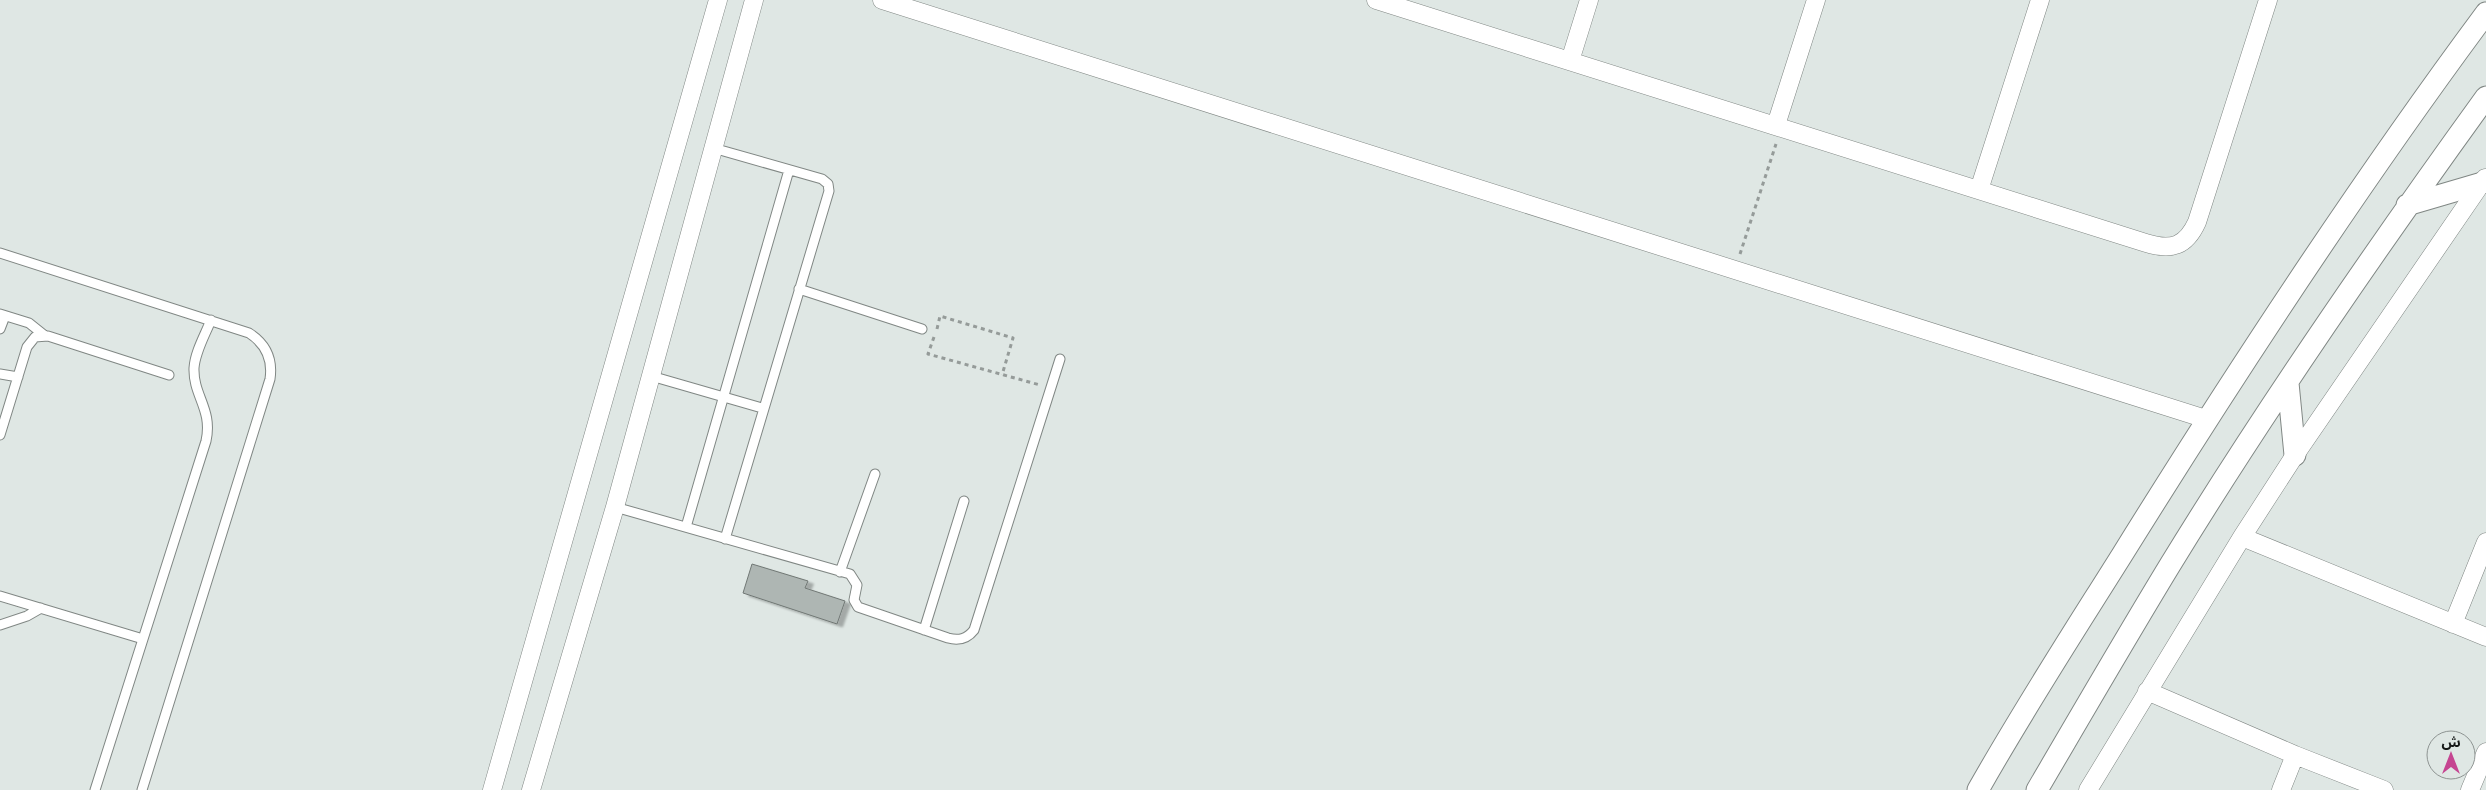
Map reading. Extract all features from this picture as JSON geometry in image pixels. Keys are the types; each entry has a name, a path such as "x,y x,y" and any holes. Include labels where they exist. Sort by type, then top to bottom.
{"street":[{"path":"492,790 718,0"},
{"path":"882,0 2206,419"},
{"path":"1376,0 2158,247 2176,245 2184,241 2191,234 2197,222 2268,0"},
{"path":"1570,61 1589,0"},
{"path":"1779,126 1816,0"},
{"path":"1979,190 2040,0"},
{"path":"531,790 614,507 755,3"},
{"path":"1978,790 2206,419 2351,200 2486,13"},
{"path":"2037,790 2170,565 2288,383 2407,205 2486,97"},
{"path":"2407,205 2484,180"},
{"path":"2088,790 2242,537 2295,455 2484,180"},
{"path":"2288,383 2295,455"},
{"path":"2242,537 2486,637"},
{"path":"2453,624 2486,542"},
{"path":"2147,691 2295,755 2384,790"},
{"path":"2470,790 2486,752"},
{"path":"2282,790 2295,755"}],"lane":[{"path":"713,148 825,181 829,192 724,538"},
{"path":"686,528 722,396 789,170"},
{"path":"0,253 249,333 258,339 270,357 270,379 142,790"},
{"path":"799,289 922,329"},
{"path":"0,329 2,315 28,323 44,335 169,375"},
{"path":"96,790 208,432 207,413 196,388 194,369 195,360 210,320"},
{"path":"0,435 28,343 35,337 44,335"},
{"path":"614,507 850,574 856,580 854,600 858,607 954,640 965,638 974,630 1060,359"},
{"path":"0,374 18,377"},
{"path":"650,376 762,408"},
{"path":"840,572 875,474"},
{"path":"924,630 964,500"},
{"path":"0,596 142,639"},
{"path":"0,624 27,616 41,608"}],"path":[{"path":"1734,270 1779,126"},
{"path":"1002,375 1013,338 940,316 928,354 1002,375 1050,388"}],"building":[{"path":"752,564 808,581 805,588 845,601 837,624 743,593"}]}
